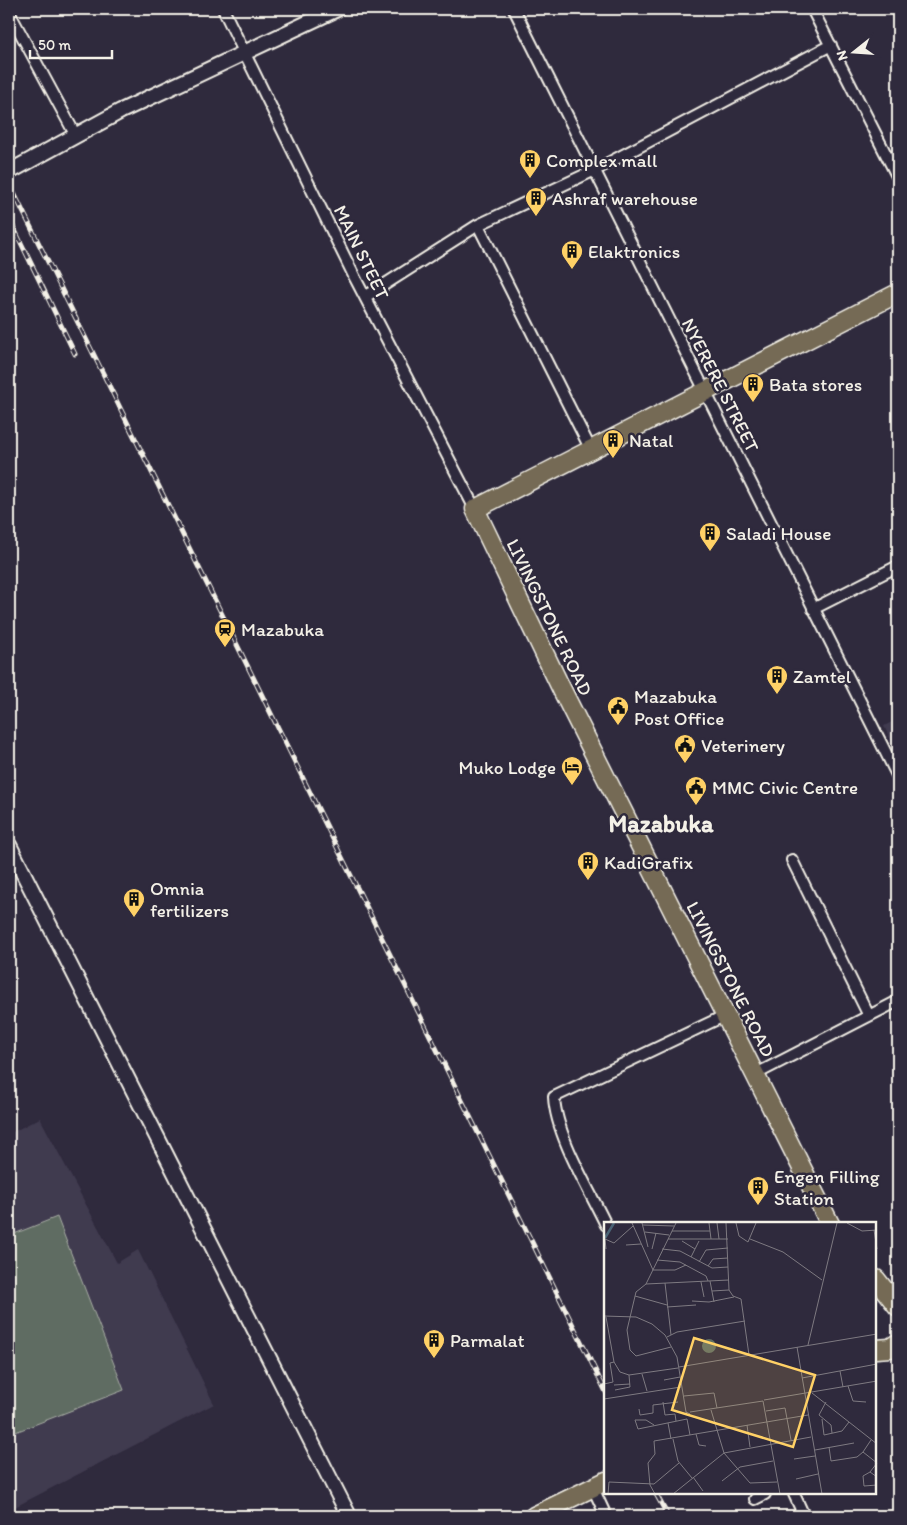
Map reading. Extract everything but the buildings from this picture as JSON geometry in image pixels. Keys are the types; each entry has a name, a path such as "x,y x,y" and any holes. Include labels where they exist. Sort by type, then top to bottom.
{"highway":[{"path":"475,508 898,293"},
{"name":"LIVINGSTONE ROAD","path":"475,508 562,690 830,1222"},
{"path":"877,1280 898,1307"},
{"path":"877,1301 884,1300 898,1307"},
{"path":"877,1349 890,1348 898,1343"},
{"path":"534,1516 599,1484"}],"main road":[{"path":"9,172 121,111 337,9"},
{"path":"9,845 349,1516"}],"street":[{"name":"MAIN STEET","path":"223,9 364,297 475,508"},
{"name":"NYERERE STREET","path":"514,9 898,777"},
{"path":"812,9 898,178"},
{"path":"9,12 76,136"},
{"path":"364,297 478,225 594,170 831,45"},
{"path":"478,225 591,450"},
{"path":"813,609 898,566"},
{"path":"792,860 870,1016"},
{"path":"756,1074 898,1001"},
{"path":"604,1222 562,1132 555,1111 554,1097 726,1015"},
{"path":"599,1484 606,1516"},
{"path":"755,1499 763,1495"},
{"path":"794,1495 804,1516"}],"shaded area":[{"path":"898,719 898,755 884,726"},
{"path":"40,1118 117,1263 138,1250 214,1404 9,1510 9,1134"}],"green space":[{"path":"57,1217 124,1390 13,1433 9,1421 9,1236"}],"railway":[{"path":"9,183 604,1388"},
{"path":"9,218 75,354"},
{"path":"657,1495 668,1516"}],"place":[{"name":"Complex mall","path":"530,179"},
{"name":"Ashraf warehouse","path":"536,217"},
{"name":"Elaktronics","path":"572,270"},
{"name":"Bata stores","path":"753,403"},
{"name":"Natal","path":"613,459"},
{"name":"Saladi House","path":"710,552"},
{"name":"Mazabuka","path":"225,648"},
{"name":"Zamtel","path":"777,695"},
{"name":"Mazabuka Post Office","path":"618,726"},
{"name":"Veterinery","path":"685,764"},
{"name":"Muko Lodge","path":"572,786"},
{"name":"MMC Civic Centre","path":"696,806"},
{"name":"KadiGrafix","path":"588,881"},
{"name":"Omnia fertilizers","path":"134,918"},
{"name":"Engen Filling Station","path":"758,1206"},
{"name":"Parmalat","path":"434,1359"}],"district":[{"name":"Mazabuka","path":"661,824"}]}
